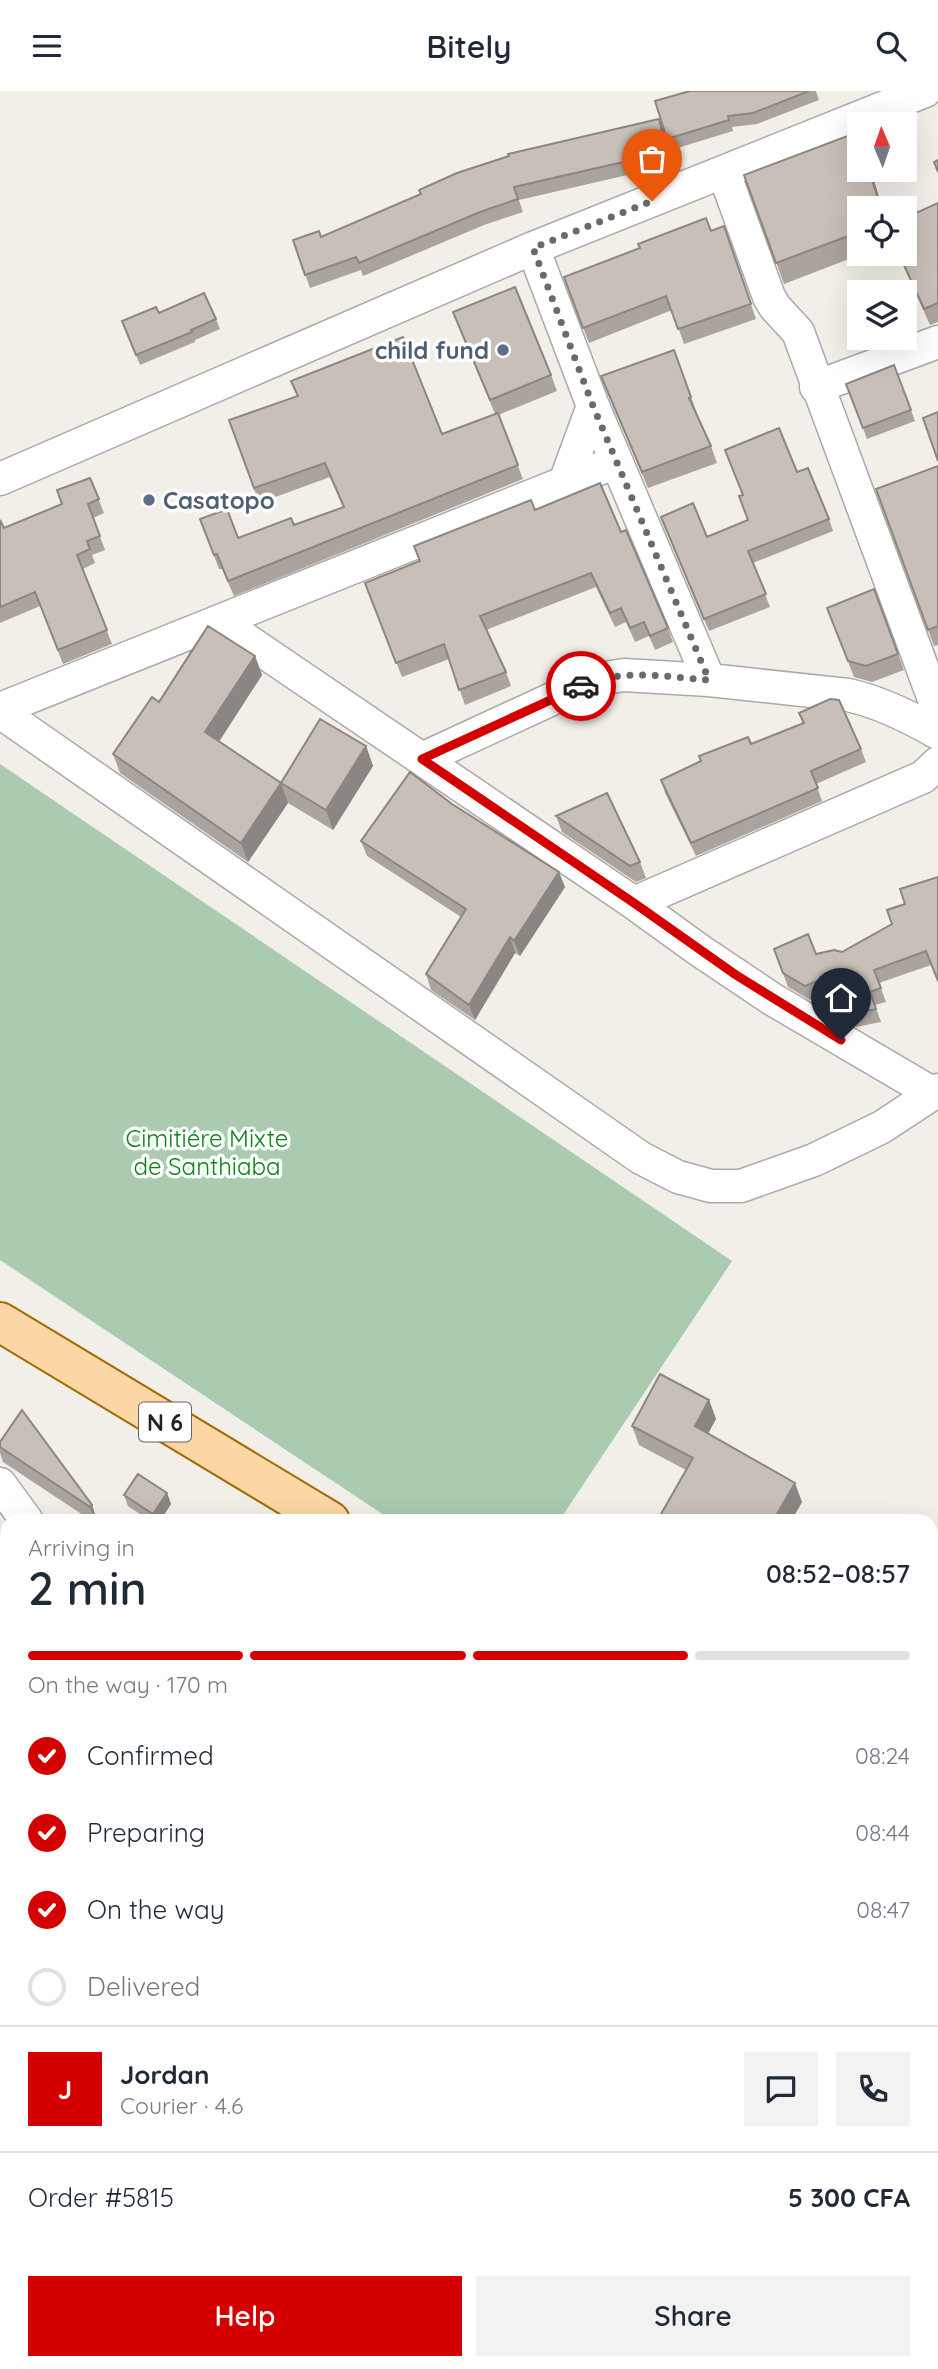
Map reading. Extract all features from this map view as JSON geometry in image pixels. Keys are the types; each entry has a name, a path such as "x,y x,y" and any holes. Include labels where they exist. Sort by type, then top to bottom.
{"main road":[{"name":"N 6","path":"0,1322 318,1514"}],"street":[{"path":"0,478 533,248 925,91"},
{"path":"724,173 769,297 798,332 938,710"},
{"path":"533,248 593,406 709,680"},
{"path":"817,387 938,342"},
{"path":"565,482 593,406"},
{"path":"0,711 616,462"},
{"path":"0,711 640,1158 678,1177 711,1186 741,1186 814,1160 882,1127 935,1092 772,999 220,622"},
{"path":"422,759 593,680 624,675 709,680 848,695 867,699 938,733"},
{"path":"634,903 922,777 938,764"},
{"path":"0,1484 22,1514"}],"green space":[{"name":"Cimitiére Mixte de Santhiaba","path":"0,764 732,1261 564,1514 382,1514 0,1260"}],"building":[{"path":"690,91 809,91 753,113 728,116 729,120 667,139 655,101"},
{"path":"659,119 667,152 514,187 518,199 480,212 359,263 356,257 305,275 293,240 319,231 321,237 421,194 419,190 457,173 509,156 508,154"},
{"path":"847,136 847,182 873,182 877,196 847,196 847,236 776,263 744,175"},
{"path":"938,203 938,303 924,309 917,294 917,280 911,280 904,266 917,266 917,213"},
{"path":"706,218 711,231 724,226 751,304 678,329 666,296 583,328 564,277 640,248 638,244"},
{"path":"515,287 551,375 490,400 453,312"},
{"path":"204,293 216,319 136,355 122,321 156,307 159,313"},
{"path":"403,337 442,434 498,413 518,465 228,581 200,519 227,509 238,538 291,518 294,525 344,507 325,463 254,488 229,420 298,396 291,381"},
{"path":"674,350 691,397 689,398 711,446 642,472 601,376"},
{"path":"894,365 911,410 863,428 846,384"},
{"path":"938,412 938,461 923,418"},
{"path":"779,428 797,472 808,468 829,519 748,551 766,594 704,619 661,517 693,503 707,537 748,520 739,496 743,495 725,450"},
{"path":"938,466 938,626 928,630 876,489"},
{"path":"90,478 99,499 88,504 100,536 87,541 90,549 77,555 107,630 58,650 35,592 0,607 0,520 4,528 62,504 57,490"},
{"path":"600,483 621,532 626,530 668,628 650,636 644,622 630,628 621,608 610,613 591,573 480,616 506,672 459,690 444,644 396,663 365,583 420,561 414,546 531,500 535,510"},
{"path":"874,589 898,654 866,666 848,661 827,608"},
{"path":"208,626 255,656 205,732 281,783 241,843 113,754 152,697 159,702"},
{"path":"830,699 839,700 861,749 811,771 818,788 691,843 661,780 701,761 699,756 748,737 751,744 804,723 799,713"},
{"path":"320,719 366,746 326,810 281,783"},
{"path":"410,772 452,804 559,872 514,941 510,937 469,1005 426,974 466,909 361,841"},
{"path":"607,793 640,862 630,866 556,816"},
{"path":"938,877 938,981 926,951 874,970 881,988 870,992 876,1009 851,1014 832,1002 822,979 805,986 783,973 774,949 808,934 816,954 834,950 842,952 892,924 887,910 905,904 900,889"},
{"path":"660,1374 709,1400 695,1426 795,1483 777,1514 661,1514 693,1458 632,1426"},
{"path":"22,1410 92,1505 90,1507 0,1447 0,1442"},
{"path":"138,1474 167,1493 153,1514 124,1495"}],"way so far":[{"path":"581,686 608,676 624,675 709,680 593,406 533,248 652,201"}],"place":[{"name":"child fund","path":"503,350"},
{"name":"Casatopo","path":"149,500"}],"route":[{"path":"581,686 422,759 736,975 841,1040"}]}
